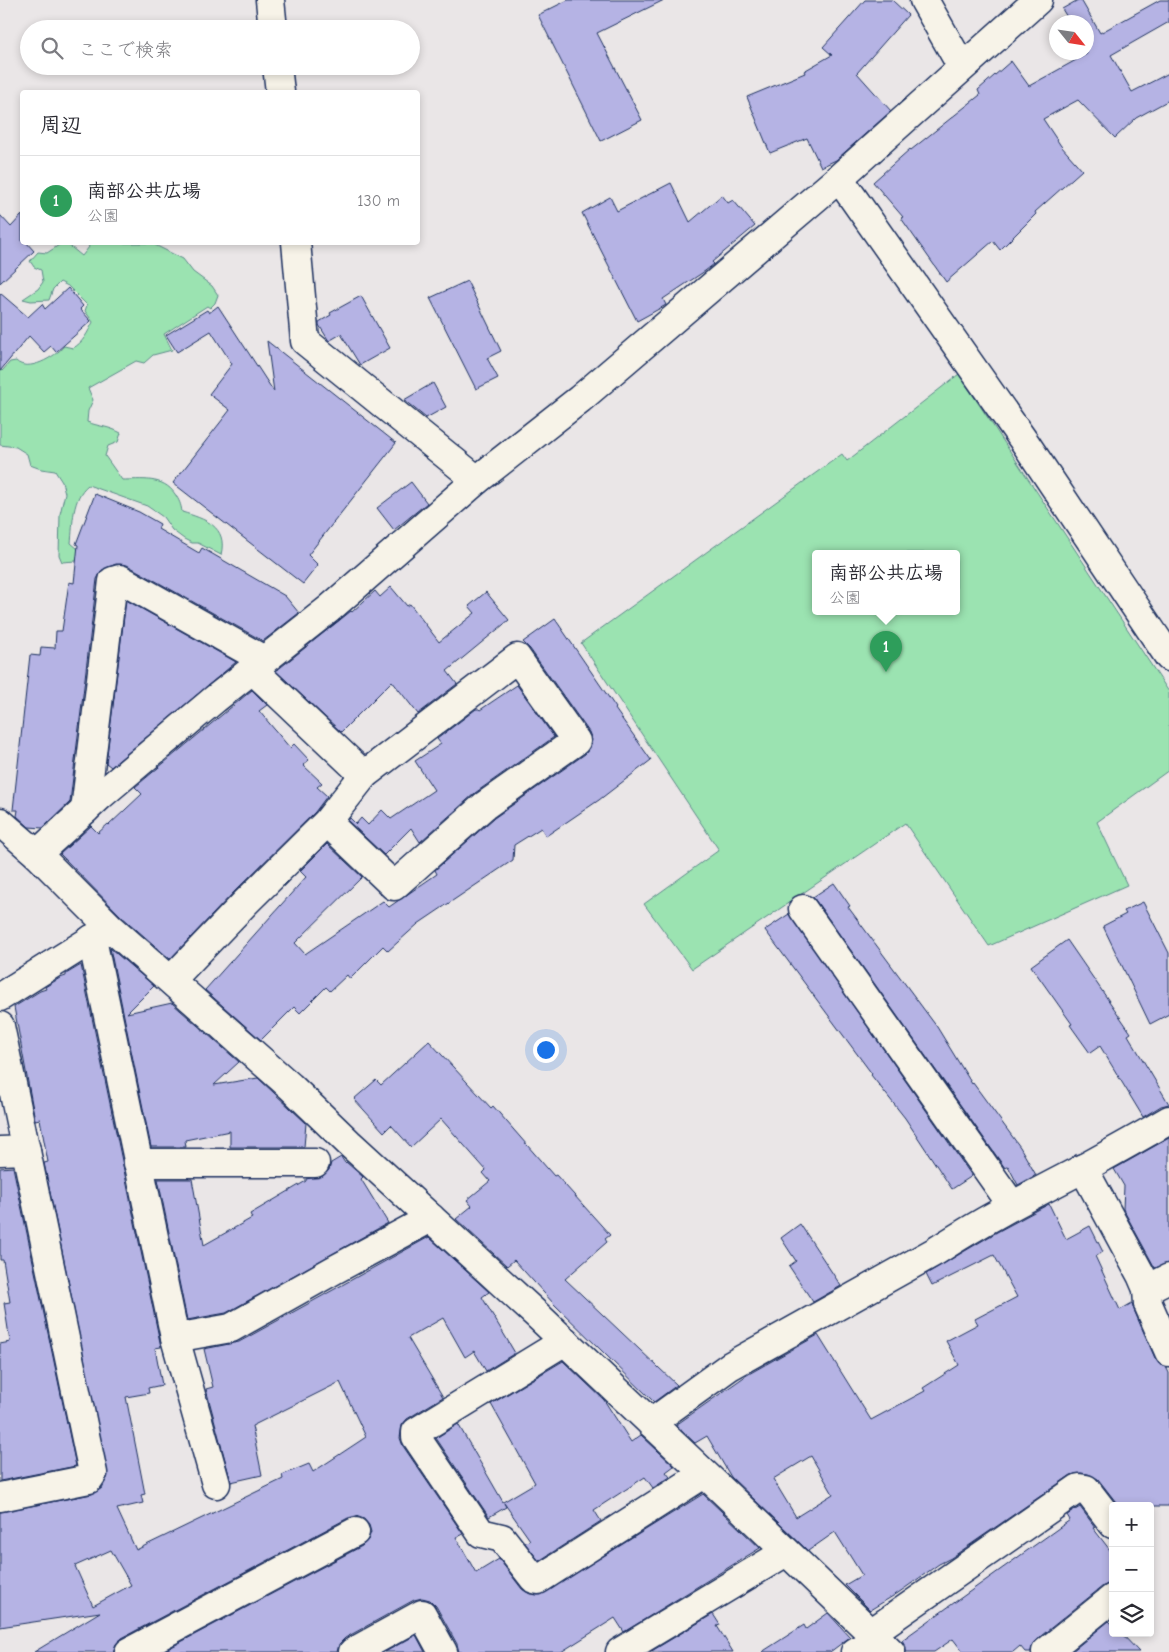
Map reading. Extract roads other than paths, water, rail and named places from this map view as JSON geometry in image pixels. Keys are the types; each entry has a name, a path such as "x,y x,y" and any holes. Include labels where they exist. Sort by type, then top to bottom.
{"street":[{"path":"270,0 273,20"},
{"path":"924,0 962,67"},
{"path":"37,854 214,699 329,609 477,480 580,399 838,178 1038,0"},
{"path":"278,75 280,90"},
{"path":"838,178 1026,444 1169,657"},
{"path":"296,245 305,341 477,480"},
{"path":"85,810 113,581 120,579 258,665 364,775"},
{"path":"171,980 246,902 328,822 364,775 517,658 576,741 484,806 394,886 328,822"},
{"path":"0,822 37,854 101,933 171,980 290,1086 349,1143 565,1341 786,1552 873,1644 1079,1488 1086,1489 1109,1519"},
{"path":"803,909 1012,1205"},
{"path":"0,997 101,933"},
{"path":"101,933 138,1163 175,1338 216,1484"},
{"path":"0,1026 13,1151 93,1473 88,1479 0,1497"},
{"path":"651,1423 730,1366 936,1250 966,1230 1169,1120"},
{"path":"138,1163 315,1163"},
{"path":"1083,1168 1112,1219 1158,1284 1148,1304 1169,1352"},
{"path":"175,1338 231,1328 431,1218"},
{"path":"565,1341 416,1432 416,1437 481,1533 502,1538 534,1579 538,1580 704,1474"},
{"path":"129,1652 355,1532"},
{"path":"620,1652 786,1552"},
{"path":"1046,1652 1109,1601"},
{"path":"353,1652 422,1614 442,1652"}],"place":[{"name":"南部公共広場","path":"886,672"}]}
